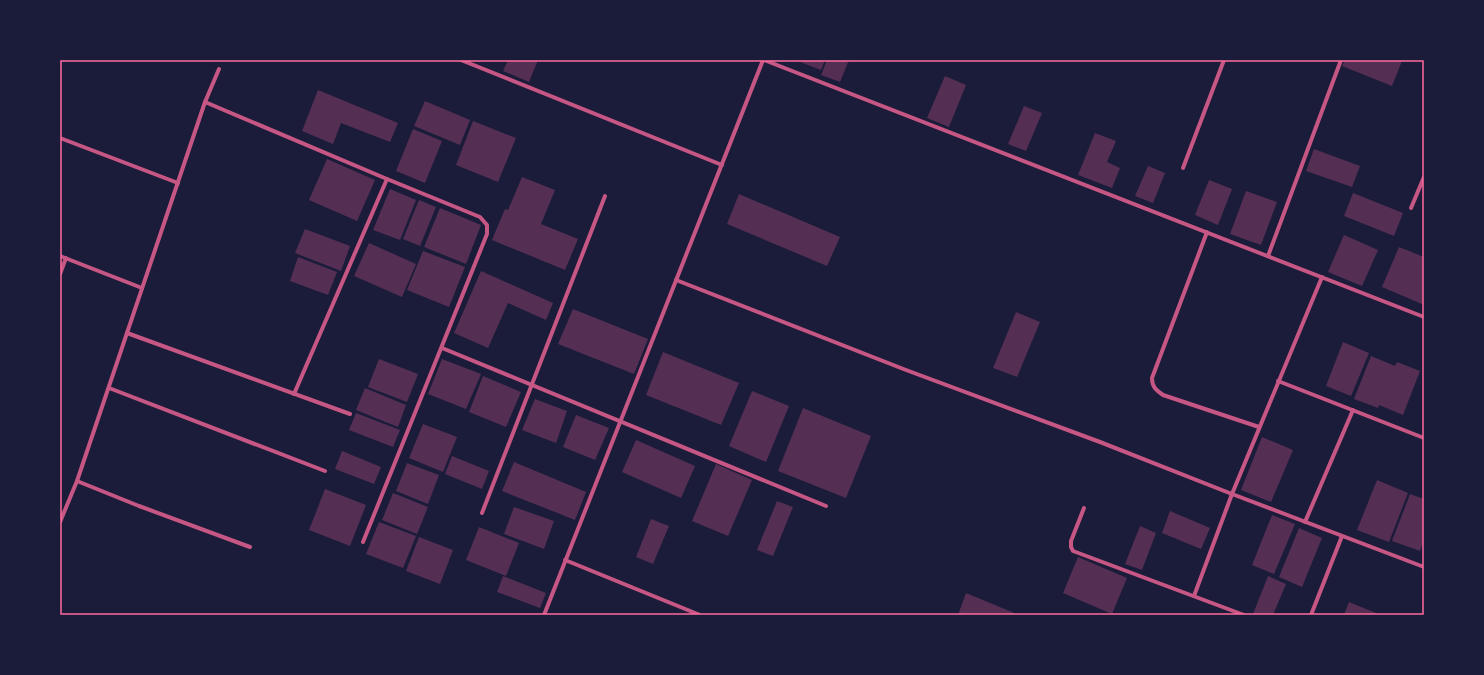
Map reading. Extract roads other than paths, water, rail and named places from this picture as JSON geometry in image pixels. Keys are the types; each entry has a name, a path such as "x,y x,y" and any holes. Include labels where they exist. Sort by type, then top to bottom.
{"street":[{"path":"461,60 722,165"},
{"path":"544,615 764,60 1424,317"},
{"path":"1183,168 1224,60"},
{"path":"1268,256 1341,60"},
{"path":"60,522 77,481 205,102 219,69"},
{"path":"205,102 480,217 487,225 487,234 363,542"},
{"path":"60,138 178,183"},
{"path":"1411,208 1424,176"},
{"path":"294,394 387,179"},
{"path":"482,513 605,196"},
{"path":"1207,232 1152,378 1152,385 1163,395 1259,427"},
{"path":"60,256 142,288"},
{"path":"60,274 66,258"},
{"path":"1194,596 1232,494 1322,277"},
{"path":"676,280 906,370 1100,442 1424,567"},
{"path":"127,333 350,414"},
{"path":"442,348 826,506"},
{"path":"1278,381 1424,438"},
{"path":"109,388 325,471"},
{"path":"1305,522 1353,410"},
{"path":"77,481 139,506 250,547"},
{"path":"1084,508 1071,541 1071,547 1073,550 1244,615"},
{"path":"1310,615 1342,536"},
{"path":"565,560 700,615"}]}
